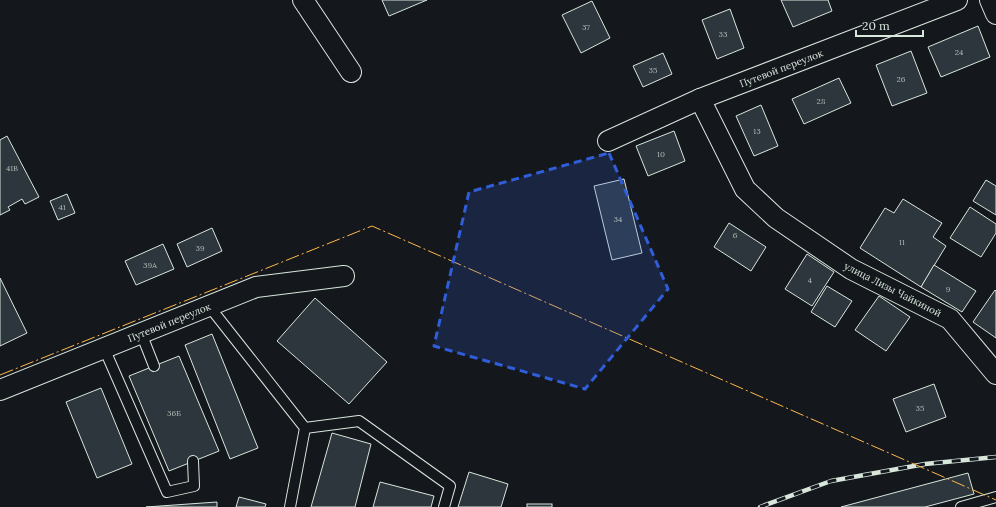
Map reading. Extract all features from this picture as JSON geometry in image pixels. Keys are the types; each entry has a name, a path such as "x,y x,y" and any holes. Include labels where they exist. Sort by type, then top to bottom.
{"street":[{"path":"303,0 351,72"},
{"name":"Путевой переулок","path":"608,140 700,99 957,0"},
{"path":"990,0 996,14"},
{"name":"улица Лизы Чайкиной","path":"700,99 745,189 776,218 850,270 950,319 996,374"},
{"name":"Путевой переулок","path":"1,388 256,287 344,276"}],"lane":[{"path":"209,306 305,428 290,507"},
{"path":"141,333 154,366"},
{"path":"104,348 167,492 194,486 194,461"},
{"path":"305,428 359,421 450,486 444,507"},
{"path":"961,507 996,497"}],"highlighted area":[{"path":"609,153 668,289 585,389 434,346 469,192"}],"building":[{"path":"382,0 427,0 389,16"},
{"path":"781,0 828,0 832,11 793,27"},
{"path":"592,1 610,38 581,53 562,15"},
{"path":"730,9 744,48 717,59 702,20"},
{"path":"978,26 990,57 941,77 928,47"},
{"path":"911,51 927,93 892,106 876,65"},
{"path":"663,53 672,74 643,87 633,66"},
{"path":"839,78 851,103 804,124 792,99"},
{"path":"761,105 778,146 754,156 736,116"},
{"path":"674,131 685,161 648,176 636,146"},
{"path":"7,136 39,197 25,204 22,199 8,207 10,210 0,215 0,140"},
{"path":"624,179 642,253 612,260 594,186"},
{"path":"986,180 996,186 996,215 973,201"},
{"path":"67,194 75,213 58,220 50,201"},
{"path":"903,199 942,223 933,237 946,246 921,287 860,248 885,208 894,213"},
{"path":"970,207 996,224 996,233 981,257 950,238"},
{"path":"729,223 766,247 751,271 714,247"},
{"path":"212,228 222,251 187,267 177,244"},
{"path":"163,244 174,269 136,285 125,261"},
{"path":"807,254 834,272 812,306 785,289"},
{"path":"934,265 976,291 962,312 921,287"},
{"path":"0,278 27,333 0,346"},
{"path":"827,286 852,301 835,327 811,312"},
{"path":"995,290 996,291 996,338 973,322"},
{"path":"879,296 910,317 886,351 855,330"},
{"path":"315,298 387,362 349,404 277,341"},
{"path":"212,334 258,448 230,459 185,345"},
{"path":"179,356 219,451 169,471 129,376"},
{"path":"934,384 946,417 906,432 893,399"},
{"path":"101,388 132,464 97,478 66,402"},
{"path":"332,433 371,444 355,507 311,507"},
{"path":"469,472 508,484 501,507 458,507"},
{"path":"968,473 974,494 925,507 841,507"},
{"path":"380,482 434,496 431,507 373,507"},
{"path":"239,497 266,504 265,507 236,507"},
{"path":"217,502 217,507 146,507"},
{"path":"527,504 552,504 552,507 527,507"}],"railway":[{"path":"760,507 831,481 925,464 996,457"}],"power":[{"path":"0,375 372,226 996,500"}]}
